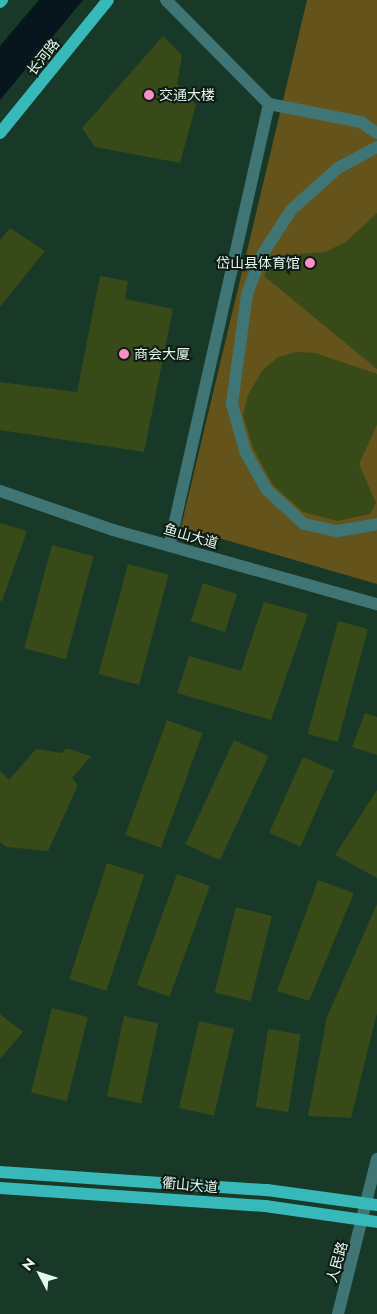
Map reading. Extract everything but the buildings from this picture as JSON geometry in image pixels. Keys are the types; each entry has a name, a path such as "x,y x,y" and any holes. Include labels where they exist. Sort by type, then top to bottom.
{"main road":[{"name":"长河路","path":"0,133 108,0"},
{"name":"衢山大道","path":"0,1172 91,1175 372,1204"},
{"name":"衢山大道","path":"0,1188 236,1204 371,1220"}],"street":[{"path":"166,0 269,104 361,122 377,133"},
{"path":"169,546 269,104"},
{"path":"377,147 338,168 291,210 262,255 248,294 232,404 245,451 267,490 304,524 338,531 377,524"},
{"name":"鱼山大道","path":"0,491 169,546 377,604"},
{"name":"人民路","path":"338,1314 371,1220 377,1159"}],"shaded area":[{"path":"39,0 83,0 0,100 0,46"},
{"name":"岱山县体育馆","path":"307,0 377,0 377,584 181,527"}],"place":[{"name":"交通大楼","path":"149,95"},
{"name":"岱山县体育馆","path":"310,263"},
{"name":"商会大厦","path":"124,354"}]}
